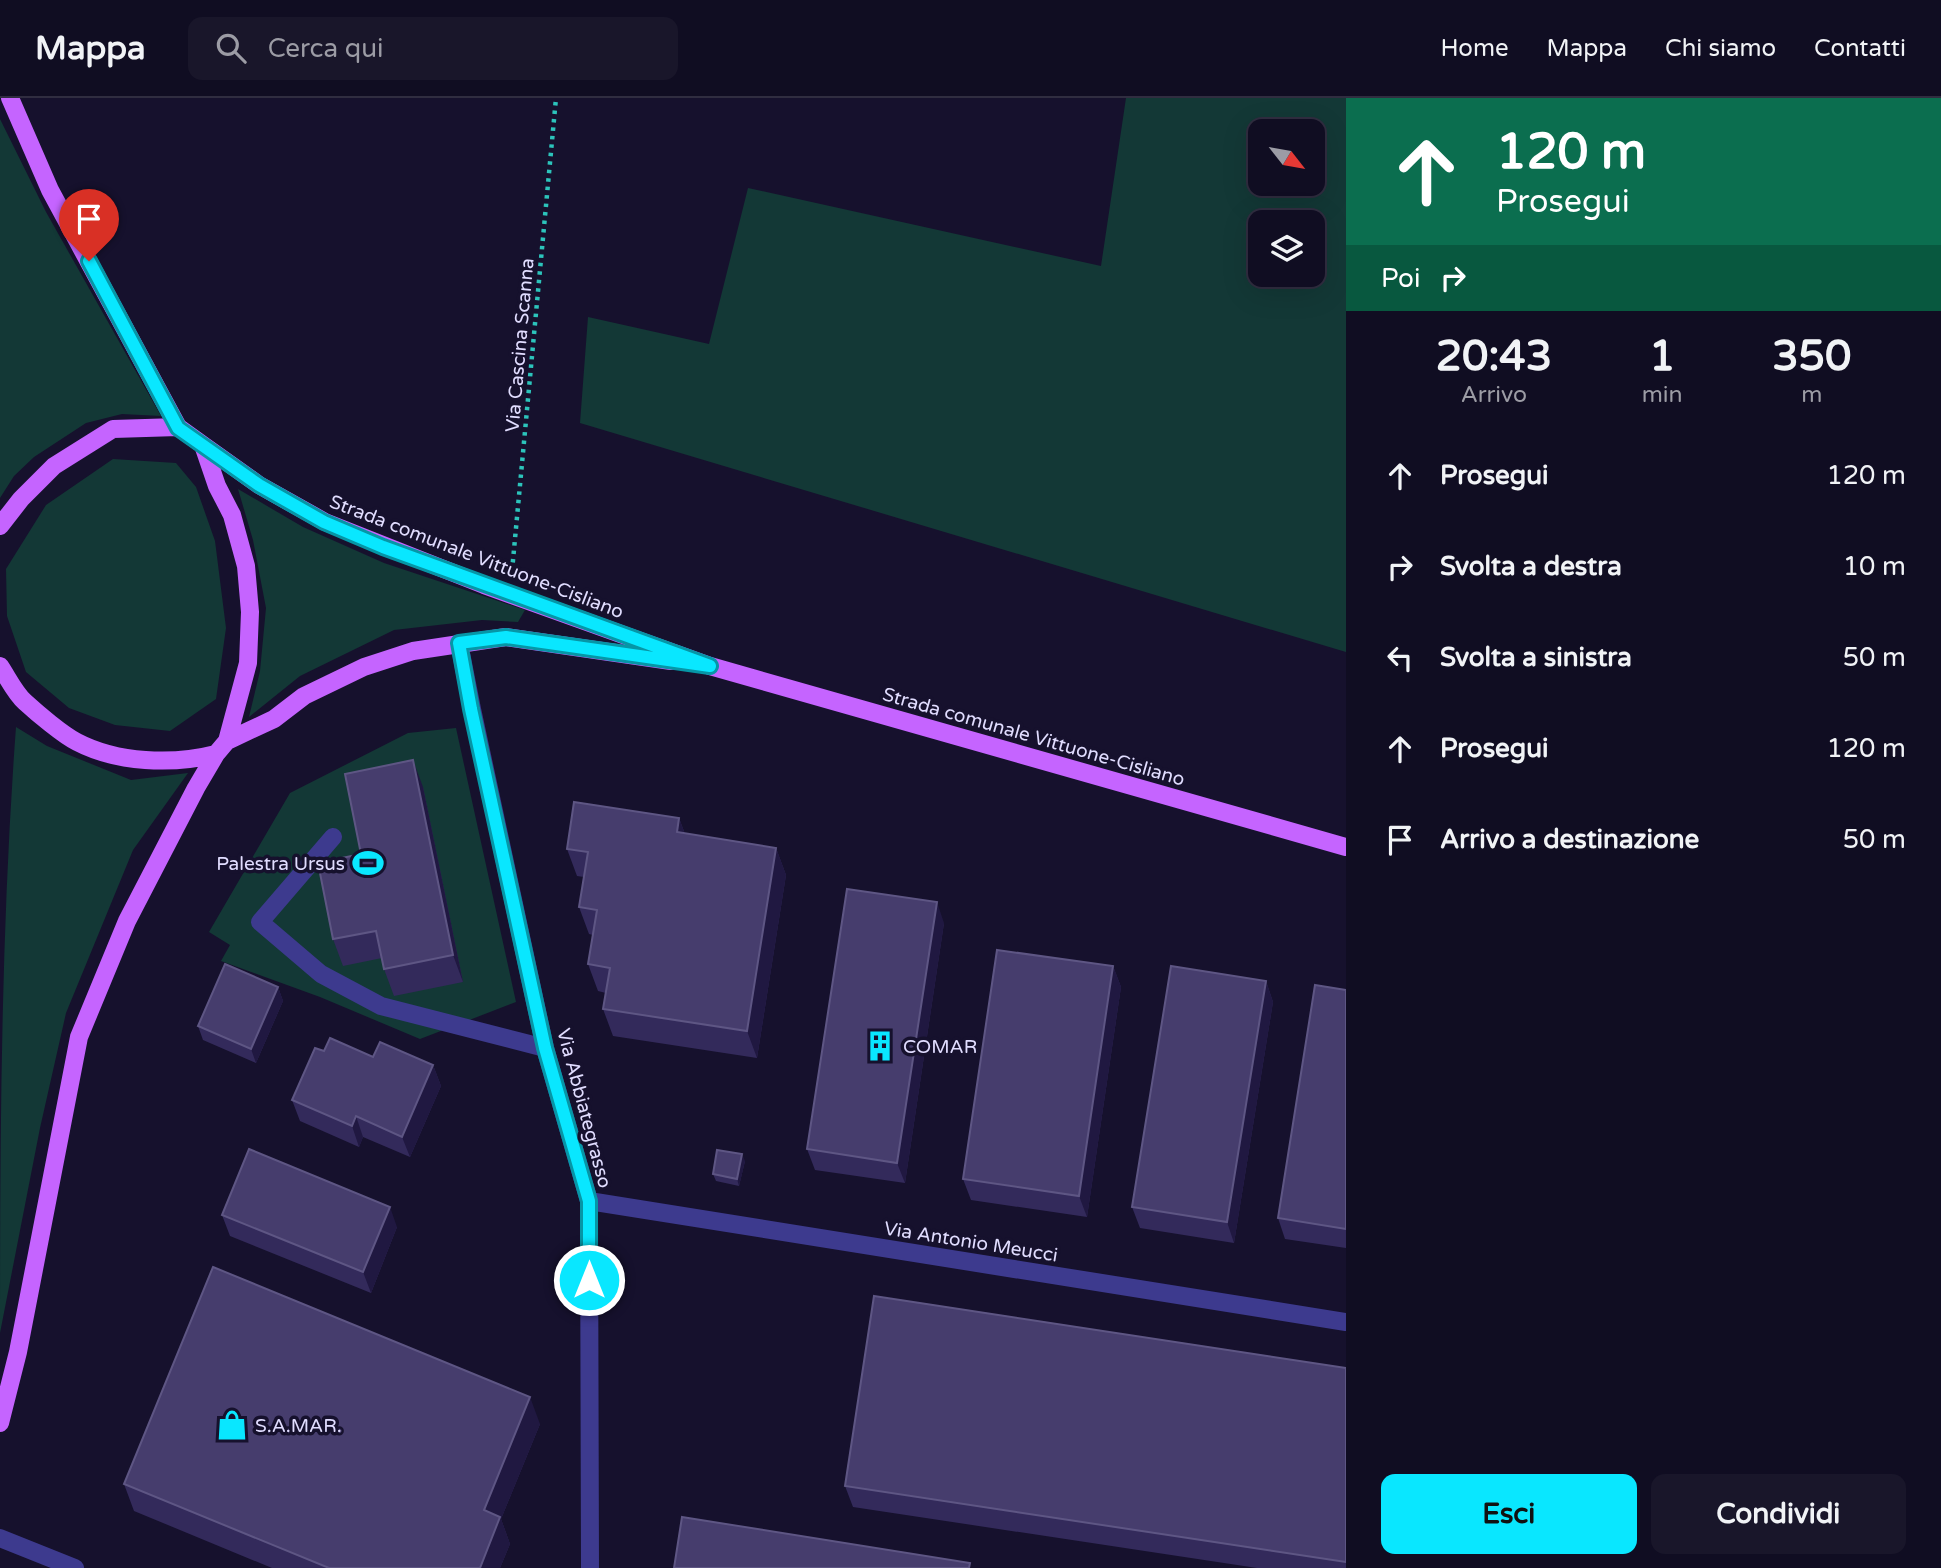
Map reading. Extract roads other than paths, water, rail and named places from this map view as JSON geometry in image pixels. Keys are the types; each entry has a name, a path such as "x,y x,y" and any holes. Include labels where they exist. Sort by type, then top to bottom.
{"main road":[{"path":"0,526 21,499 54,466 113,429 178,428 50,190 10,98"},
{"name":"Strada comunale Vittuone-Cisliano","path":"178,428 259,485 324,522 510,594 710,666 1346,847"},
{"path":"0,1423 18,1352 79,1037 127,920 222,747 248,663 250,612 246,566 232,515 202,445"},
{"name":"Strada comunale Vittuone-Cisliano","path":"0,666 23,701 76,742 120,757 159,761 195,759 222,747 274,719 304,696 364,667 413,651 459,643 506,637 710,666"}],"street":[{"name":"Via Abbiategrasso","path":"459,643 545,1048 589,1201 590,1568"},
{"path":"333,837 260,922 321,974 381,1006 545,1048"},
{"name":"Via Antonio Meucci","path":"589,1201 1346,1322"},
{"path":"0,1538 75,1568"}],"place":[{"name":"Palestra Ursus","path":"368,863"},
{"name":"COMAR","path":"880,1046"},
{"name":"S.A.MAR.","path":"232,1425"}]}
